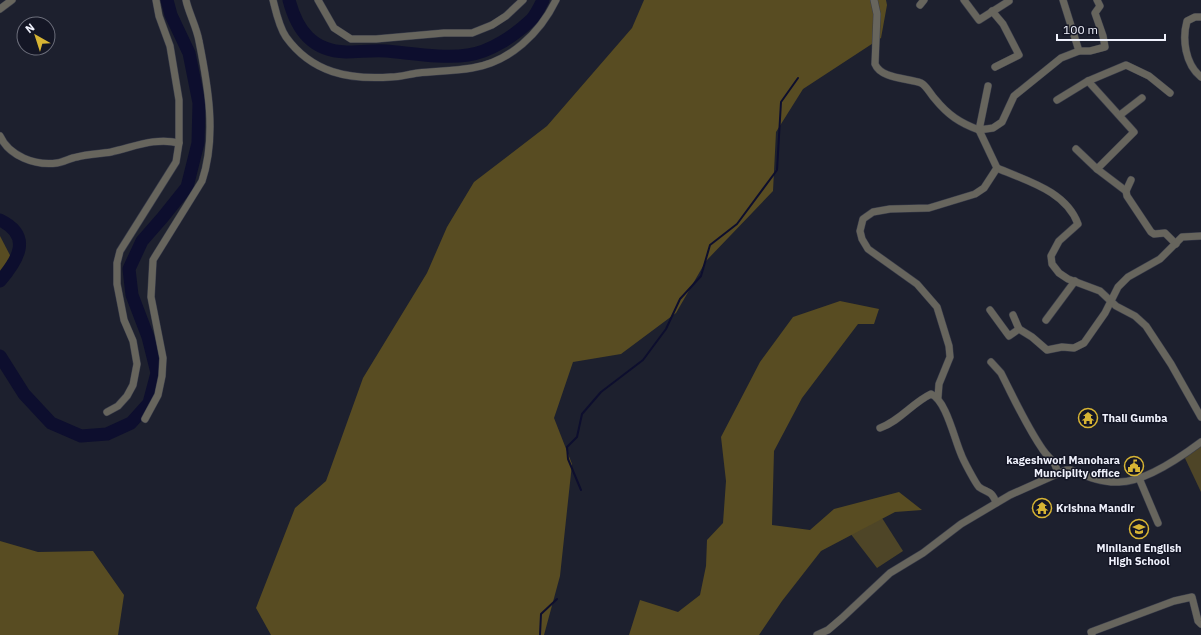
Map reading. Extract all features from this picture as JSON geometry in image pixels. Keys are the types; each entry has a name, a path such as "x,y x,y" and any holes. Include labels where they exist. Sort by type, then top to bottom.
{"street":[{"path":"0,10 12,0"},
{"path":"107,412 118,406 127,396 133,385 137,364 134,341 124,320 117,284 117,263 120,251 176,162 179,143 179,100 170,46 159,16 156,0"},
{"path":"145,419 158,395 164,358 151,297 153,260 202,181 209,149 209,99 199,41 186,0"},
{"path":"273,0 285,36 299,52 316,66 336,74 372,78 474,68 490,63 516,49 532,38 556,0"},
{"path":"318,0 334,28 351,38 376,39 444,33 472,33 492,25 506,16 523,0"},
{"path":"874,0 876,14 875,64 877,69 924,85 957,122 979,130 993,128 1002,122 1014,96 1040,76 1048,66 1061,58 1079,51 1102,48 1106,45 1095,14 1100,6 1097,0"},
{"path":"964,0 978,20 1009,1"},
{"path":"1063,0 1079,51"},
{"path":"992,11 1003,24 1019,55 995,67"},
{"path":"1201,17 1195,16 1187,21 1185,39 1191,64 1201,77"},
{"path":"1057,100 1088,81 1126,65 1149,76 1170,93"},
{"path":"1088,81 1134,132 1097,169"},
{"path":"988,86 979,130 997,168 1034,183 1055,195 1070,206 1078,224 1059,241 1051,256 1052,264 1059,273 1100,291 1116,306 1135,316 1146,326 1171,364 1201,417"},
{"path":"1120,115 1142,98"},
{"path":"0,136 7,147 15,154 29,160 47,163 56,163 77,157 121,150 158,140 179,143"},
{"path":"1076,149 1097,169 1126,191 1127,196 1151,232 1154,234 1165,233 1176,244"},
{"path":"996,503 989,491 978,486 966,464 949,424 945,410 938,397 939,384 950,358 949,346 937,307 917,284 868,249 862,239 860,231 863,219 873,212 890,209 929,208 975,194 984,188 997,168"},
{"path":"1126,191 1131,180"},
{"path":"1013,315 1019,329 1032,337 1047,350 1062,347 1074,348 1084,343 1093,334 1094,328 1105,313 1110,299 1128,276 1160,259 1182,237 1201,236"},
{"path":"1046,320 1075,281"},
{"path":"990,310 1009,336 1019,329"},
{"path":"991,362 1001,373 1024,420 1042,449 1057,467 1057,473"},
{"path":"880,428 887,425 921,399 931,394 938,397"},
{"path":"817,635 828,630 890,573 924,553 961,524 996,503 1057,473 1071,470 1104,481 1120,482 1139,478 1171,462 1201,442"},
{"path":"1139,478 1158,523"},
{"path":"1092,635 1091,632 1174,601 1192,597 1198,621 1201,624"}],"shaded area":[{"path":"644,0 886,0 887,5 881,38 803,89 776,132 773,191 706,261 676,313 621,354 573,362 554,418 572,464 560,576 544,635 271,635 256,608 295,508 326,481 363,378 427,273 447,227 474,182 547,126 632,28"},
{"path":"0,236 13,261 0,275"},
{"path":"840,301 879,309 874,324 858,324 802,398 774,451 772,525 810,530 834,509 899,492 922,510 895,512 821,551 782,601 759,635 629,635 640,600 678,612 700,595 706,566 707,540 723,523 726,481 721,437 760,362 793,317"},
{"path":"1201,442 1201,492 1183,454"},
{"path":"882,518 903,551 877,568 850,533"},
{"path":"0,541 38,552 93,551 124,595 118,635 0,635"}],"waterway":[{"path":"0,356 24,394 51,423 81,436 107,434 131,423 149,403 157,373 148,337 132,295 129,269 142,241 187,187 198,143 199,103 189,53 171,15 167,0"},
{"path":"289,0 296,21 308,37 324,48 346,52 381,51 448,56 468,55 485,51 493,47 517,32 531,20 543,0"},
{"path":"581,490 568,459 567,447 577,437 582,414 601,392 643,360 666,329 680,299 701,276 710,245 737,224 777,170 781,102 798,78"},
{"path":"0,220 10,226 16,233 19,241 17,257 0,281"},
{"path":"540,635 541,614 557,599"}],"place":[{"name":"Thali Gumba","path":"1088,418"},
{"name":"kageshwori Manohara Munciplity office","path":"1134,466"},
{"name":"Krishna Mandir","path":"1042,508"},
{"name":"Miniland English High School","path":"1139,529"}]}
